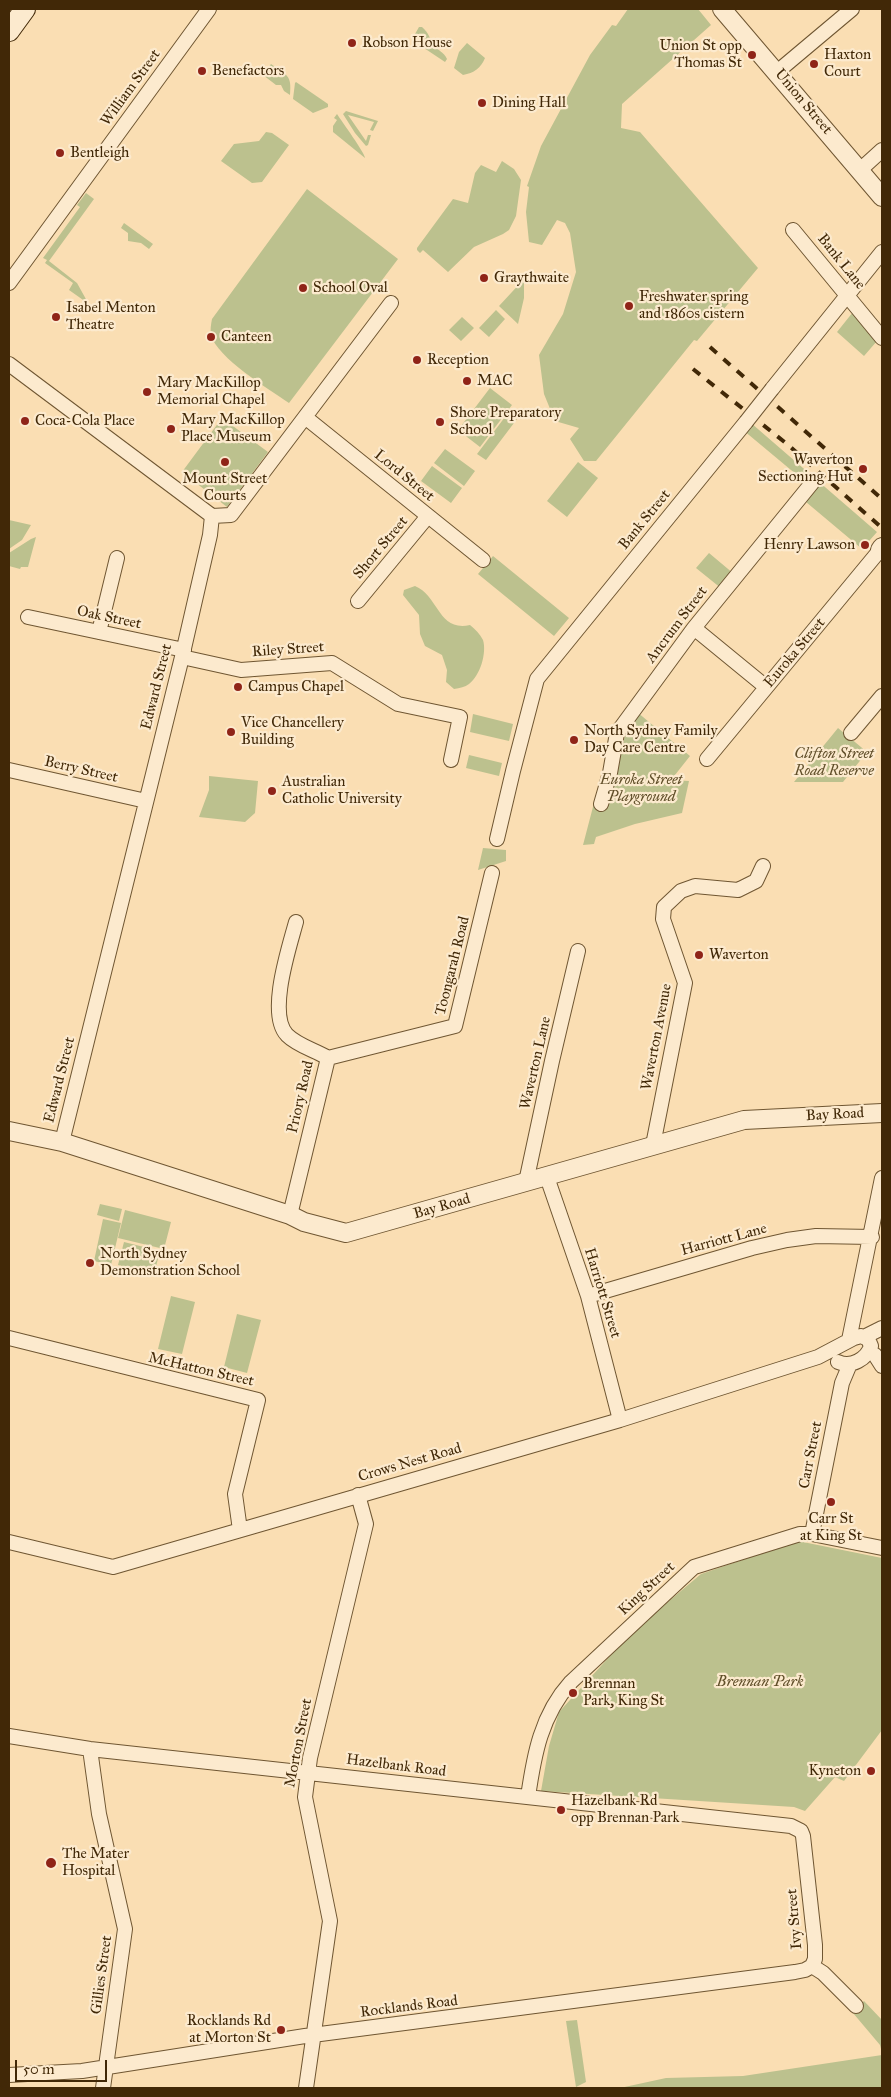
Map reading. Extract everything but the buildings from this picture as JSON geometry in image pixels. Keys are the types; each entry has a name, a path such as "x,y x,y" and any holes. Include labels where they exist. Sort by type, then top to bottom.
{"main road":[{"path":"9,31 26,9"}],"street":[{"name":"William Street","path":"9,283 210,9"},
{"name":"Union Street","path":"722,9 882,197"},
{"path":"777,72 852,9"},
{"path":"860,170 882,150"},
{"name":"Bank Lane","path":"793,230 882,338"},
{"name":"Bank Street","path":"498,839 513,771 537,679 882,252"},
{"path":"9,364 212,516 231,515 391,303"},
{"name":"Lord Street","path":"305,417 483,560"},
{"name":"Ancrum Street","path":"601,804 610,773 617,733 694,628 812,483"},
{"name":"Edward Street","path":"62,1142 183,654 210,535 212,516"},
{"name":"Short Street","path":"358,601 428,516"},
{"name":"Euroka Street","path":"707,758 881,550"},
{"path":"99,632 117,558"},
{"name":"Oak Street","path":"28,617 99,632 183,654"},
{"path":"694,628 766,687"},
{"name":"Riley Street","path":"183,654 241,670 332,663 398,704 460,717 451,760"},
{"path":"851,733 882,696"},
{"name":"Berry Street","path":"9,770 146,801"},
{"name":"Waverton Avenue","path":"653,1145 686,983 664,919 664,906 681,890 695,886 738,890 756,881 764,866"},
{"name":"Toongarah Road","path":"328,1058 455,1026 492,873"},
{"name":"Priory Road","path":"290,1215 328,1058 301,1045 286,1035 278,1020 278,999 296,922"},
{"name":"Waverton Lane","path":"526,1182 578,951"},
{"name":"Bay Road","path":"9,1130 62,1142 290,1215 304,1222 346,1233 744,1120 882,1113"},
{"name":"Harriott Street","path":"547,1177 588,1296 620,1420"},
{"path":"857,1349 855,1314 872,1237 882,1178"},
{"name":"Harriott Lane","path":"588,1296 752,1248 787,1240 816,1236 872,1237"},
{"name":"Crows Nest Road","path":"9,1542 113,1567 620,1420 818,1357 857,1349 882,1328"},
{"path":"857,1349 882,1335"},
{"name":"McHatton Street","path":"9,1338 258,1400 235,1494 240,1530"},
{"path":"857,1349 875,1355 882,1366"},
{"name":"Carr Street","path":"812,1534 842,1384 857,1349"},
{"name":"Morton Street","path":"306,2088 330,1921 305,1797 308,1772 366,1524 358,1495"},
{"name":"King Street","path":"528,1797 542,1730 555,1701 571,1682 694,1567 800,1534 812,1534 882,1548"},
{"name":"Hazelbank Road","path":"9,1736 90,1749 780,1825"},
{"name":"Gillies Street","path":"90,1749 99,1814 125,1929 103,2088"},
{"name":"Ivy Street","path":"780,1825 796,1827 803,1836 815,1945 815,1959 812,1966 823,1973 856,2006"},
{"name":"Rocklands Road","path":"9,2074 82,2071 314,2036 795,1972 812,1966"}],"green space":[{"path":"628,9 698,9 711,25 622,104 621,128 640,132 758,268 697,341 694,340 596,461 584,461 570,439 579,428 555,421 544,394 539,355 563,314 576,272 570,233 565,223 557,220 542,245 529,242 526,212 529,187 527,186 541,146 590,55 612,25 616,26"},
{"path":"419,27 422,27 428,33 433,44 446,57 445,62 421,46 424,41 415,34"},
{"path":"467,43 485,58 477,70 463,75 454,68 459,52"},
{"path":"271,64 289,79 290,95 284,91 281,85 276,85 263,75"},
{"path":"296,82 328,104 328,107 313,113 293,99"},
{"path":"346,111 378,121 373,131 370,130 374,122 348,115 366,141 368,135 371,135 368,145 366,146 355,133 343,114"},
{"path":"337,114 365,158 333,132 333,126 337,120 334,118"},
{"path":"266,132 272,133 289,145 262,182 252,183 221,161 234,144 259,141"},
{"path":"502,161 514,169 521,180 516,216 509,230 474,247 448,272 423,250 420,253 417,248 453,199 468,203 475,173 481,165 496,172"},
{"name":"School Oval","path":"307,189 398,259 289,403 233,363 215,344 211,335 211,327 212,319"},
{"path":"86,193 94,199 49,261 77,283 86,302 69,290 73,283 45,263 47,260 43,258 80,207 77,205"},
{"path":"124,223 153,244 149,249 141,243 128,241 128,233 121,228"},
{"path":"524,279 524,298 518,324 499,306"},
{"path":"496,310 505,319 489,337 479,328"},
{"path":"853,312 877,341 864,356 837,332"},
{"path":"462,317 474,328 461,341 449,330"},
{"path":"490,388 512,405 480,447 458,430"},
{"path":"508,413 517,419 486,460 477,454"},
{"path":"744,417 877,532 862,549 806,502 815,490 737,425"},
{"name":"Mount Street Courts","path":"222,418 268,452 227,507 182,472"},
{"path":"445,449 475,471 464,486 434,463"},
{"path":"578,462 598,478 567,517 547,501"},
{"path":"432,466 462,488 451,503 421,481"},
{"path":"9,520 31,525 22,540 9,549"},
{"path":"36,537 28,567 21,567 20,569 9,566 9,553"},
{"path":"709,553 734,574 722,589 696,568"},
{"path":"493,556 569,618 554,636 478,574"},
{"path":"415,586 429,597 439,612 451,623 459,626 470,625 483,640 482,664 476,676 466,686 454,689 446,682 447,670 442,655 425,646 420,634 419,615 403,595 404,590"},
{"name":"Euroka Street Playground","path":"637,712 690,756 671,780 689,781 682,813 635,824 596,837 594,844 583,845 594,803 605,806 629,722"},
{"path":"473,714 513,724 509,741 470,732"},
{"name":"Clifton Street Road Reserve","path":"838,728 867,752 843,782 794,782"},
{"path":"469,755 502,763 499,776 466,768"},
{"path":"209,776 258,781 255,813 245,822 199,817 209,790"},
{"path":"483,848 506,850 506,861 478,870"},
{"path":"100,1204 122,1209 119,1221 97,1215"},
{"path":"125,1210 171,1222 164,1249 118,1238"},
{"path":"103,1219 121,1223 111,1265 94,1261"},
{"path":"124,1242 160,1251 154,1274 118,1265"},
{"path":"171,1296 195,1302 182,1354 158,1349"},
{"path":"237,1314 261,1320 247,1373 224,1367"},
{"name":"Brennan Park","path":"798,1541 882,1558 882,1730 844,1781 835,1777 805,1811 794,1807 541,1791 549,1746 559,1712 631,1633 701,1574"},
{"path":"864,2001 882,2020 882,2053 880,2045 853,2013"},
{"path":"577,2020 586,2082 576,2087 566,2021"},
{"path":"882,2055 882,2088 620,2088 666,2078 743,2076"}],"railway":[{"path":"710,347 882,499"},
{"path":"693,369 787,444 882,528"}],"place":[{"name":"Robson House","path":"352,43"},
{"name":"Union St opp Thomas St","path":"752,55"},
{"name":"Haxton Court","path":"814,64"},
{"name":"Benefactors","path":"202,71"},
{"name":"Dining Hall","path":"482,103"},
{"name":"Bentleigh","path":"60,153"},
{"name":"Graythwaite","path":"484,278"},
{"name":"School Oval","path":"303,288"},
{"name":"Freshwater spring and 1860s cistern","path":"629,306"},
{"name":"Isabel Menton Theatre","path":"56,317"},
{"name":"Canteen","path":"211,337"},
{"name":"Reception","path":"417,360"},
{"name":"MAC","path":"467,381"},
{"name":"Mary MacKillop Memorial Chapel","path":"147,392"},
{"name":"Coca-Cola Place","path":"25,421"},
{"name":"Shore Preparatory School","path":"440,422"},
{"name":"Mary MacKillop Place Museum","path":"171,429"},
{"name":"Mount Street Courts","path":"225,462"},
{"name":"Waverton Sectioning Hut","path":"863,469"},
{"name":"Henry Lawson","path":"865,545"},
{"name":"Campus Chapel","path":"238,687"},
{"name":"Vice Chancellery Building","path":"231,732"},
{"name":"North Sydney Family Day Care Centre","path":"574,740"},
{"name":"Australian Catholic University","path":"272,791"},
{"name":"Waverton","path":"699,955"},
{"name":"North Sydney Demonstration School","path":"90,1263"},
{"name":"Carr St at King St","path":"831,1502"},
{"name":"Brennan Park, King St","path":"573,1693"},
{"name":"Kyneton","path":"871,1771"},
{"name":"Hazelbank Rd opp Brennan Park","path":"561,1810"},
{"name":"The Mater Hospital","path":"51,1863"},
{"name":"Rocklands Rd at Morton St","path":"281,2030"}]}
